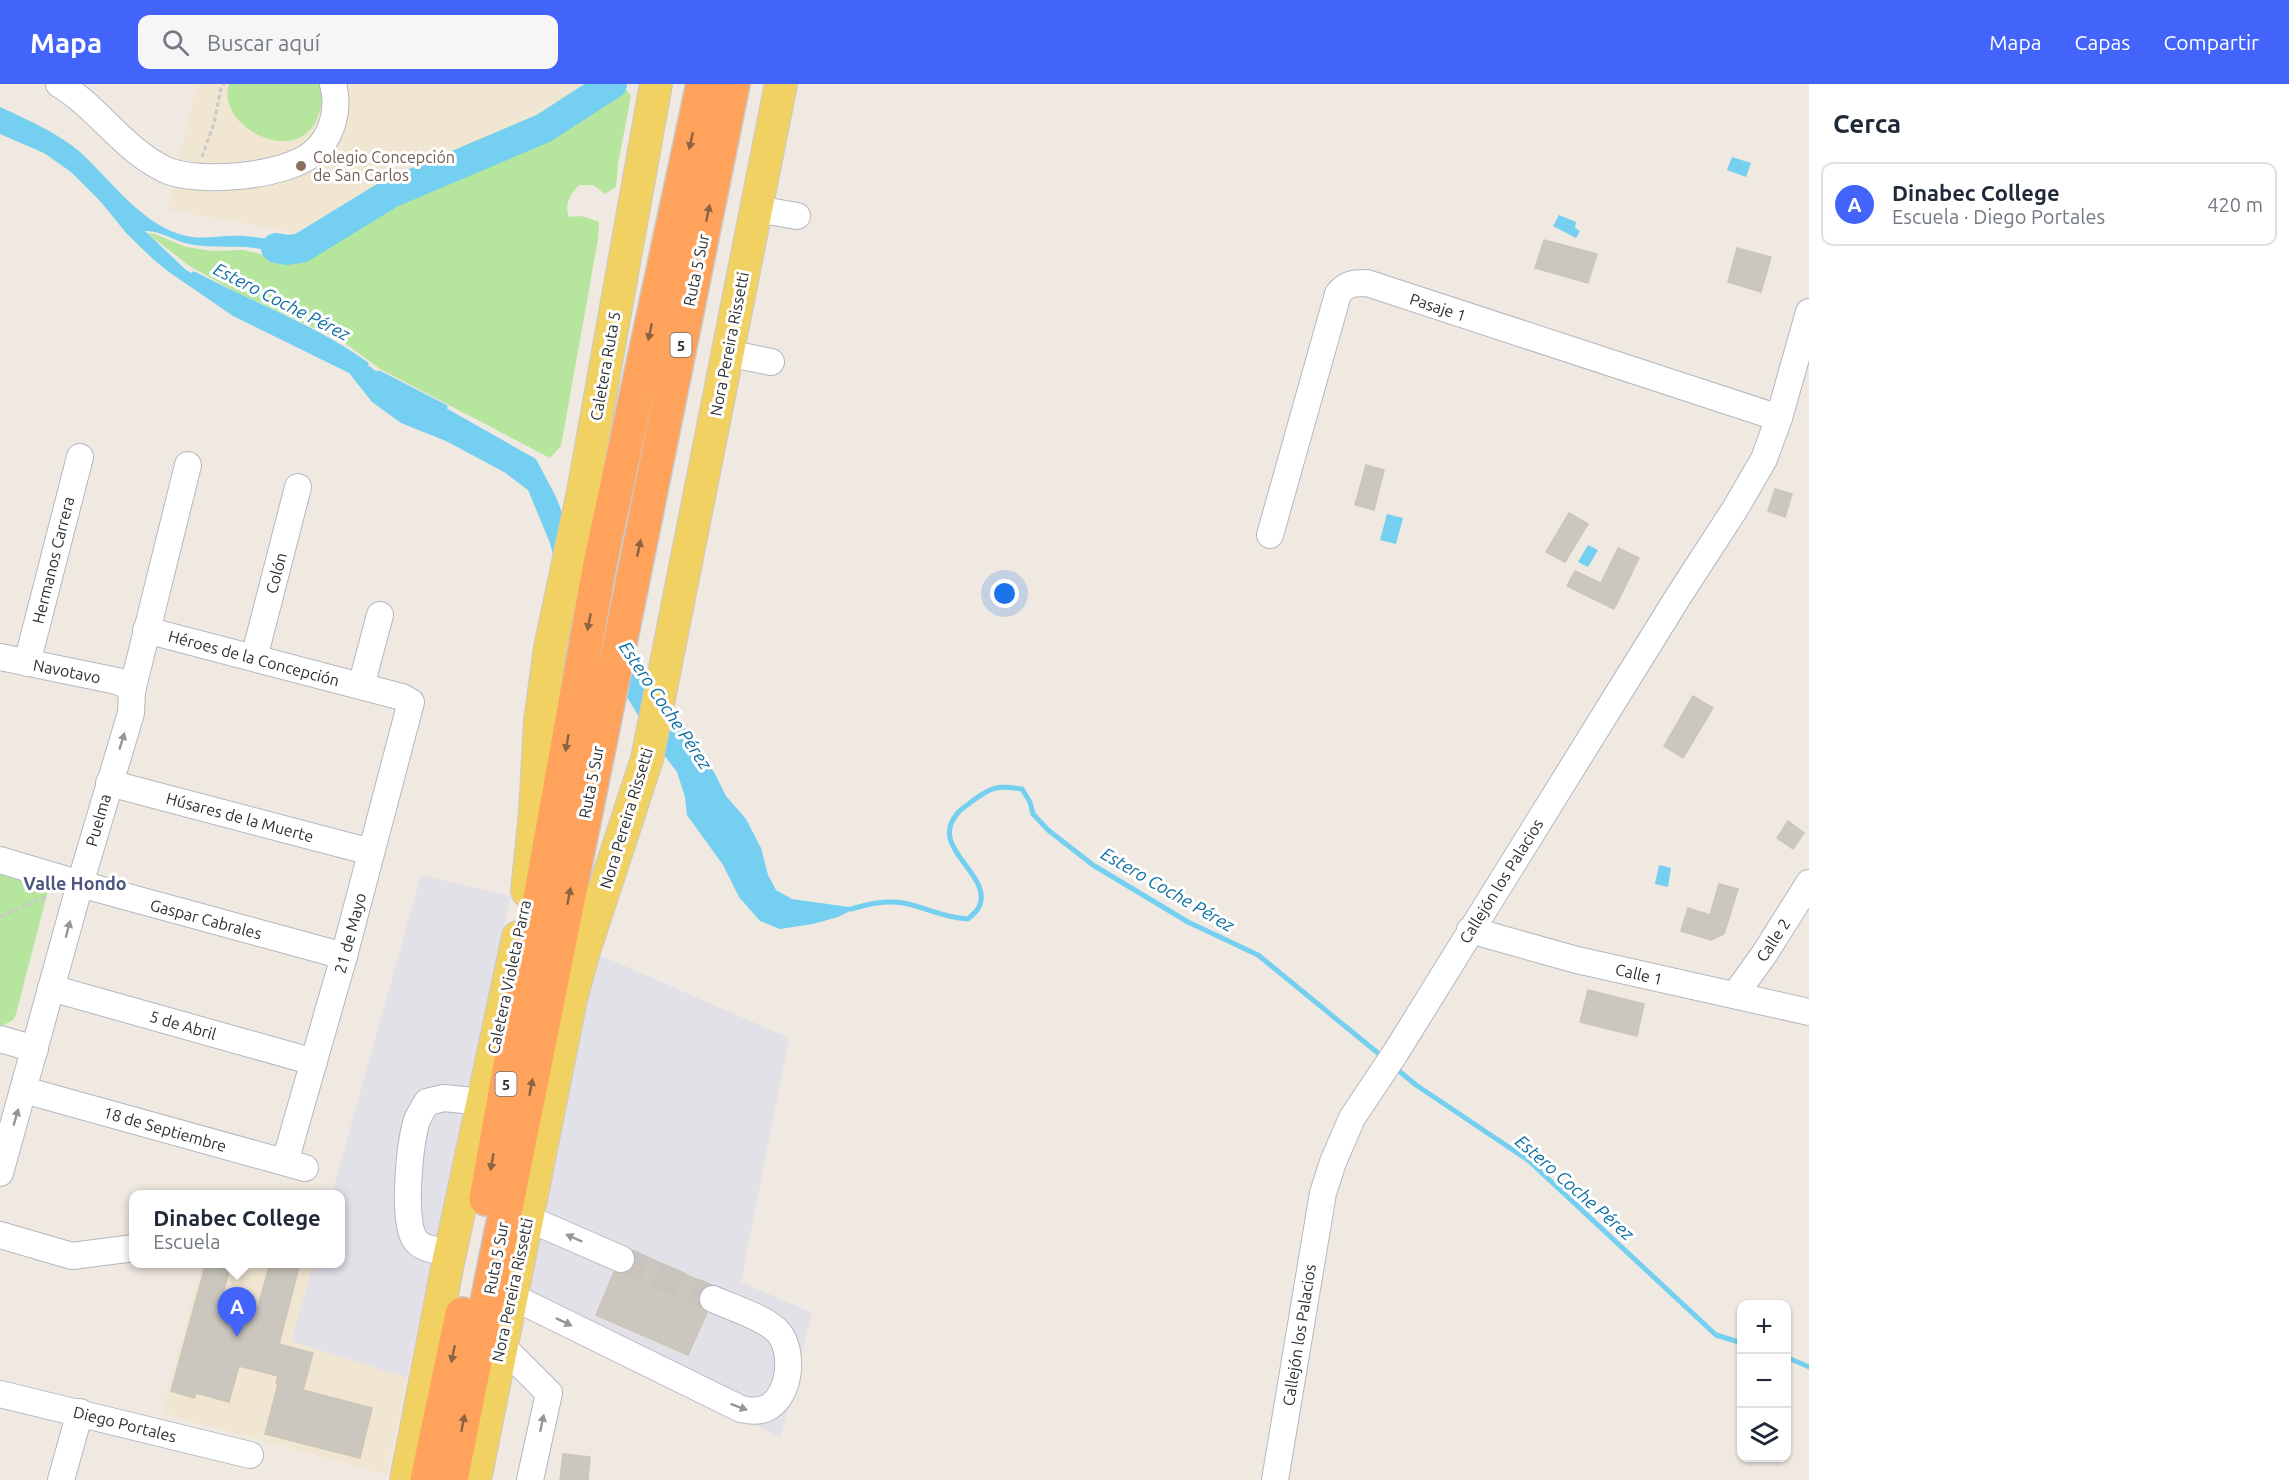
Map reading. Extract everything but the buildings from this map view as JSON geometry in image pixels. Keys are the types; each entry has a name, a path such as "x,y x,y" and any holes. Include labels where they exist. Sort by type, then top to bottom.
{"highway":[{"name":"Ruta 5 Sur","path":"427,1480 485,1201 600,564 703,84"},
{"name":"Ruta 5 Sur","path":"451,1480 733,84"}],"main road":[{"name":"Caletera Ruta 5","path":"550,648 583,492 656,84"},
{"name":"Nora Pereira Rissetti","path":"475,1480 571,999 591,929 647,759 674,613 781,84"},
{"name":"Caletera Violeta Parra","path":"406,1480 451,1252 529,882 540,721 550,648"}],"street":[{"path":"59,84 88,105 122,140 143,157 169,171 188,177 205,178 243,176 302,161 320,146 330,129 336,109 333,84"},
{"path":"756,209 796,216"},
{"name":"Pasaje 1","path":"1270,535 1338,294 1343,287 1354,283 1367,283 1779,418"},
{"name":"Callejón los Palacios","path":"1275,1480 1323,1193 1333,1162 1352,1118 1396,1052 1764,459 1779,418 1809,312"},
{"path":"727,353 771,362"},
{"name":"Hermanos Carrera","path":"27,663 80,457"},
{"name":"Puelma","path":"0,1173 80,884 131,713 132,691 146,630 188,465"},
{"name":"Colón","path":"254,658 298,487"},
{"name":"Héroes de la Concepción","path":"361,686 380,615"},
{"name":"Héroes de la Concepción","path":"146,630 402,697 411,702"},
{"name":"Navotavo","path":"0,657 117,681 132,691"},
{"name":"21 de Mayo","path":"295,1165 314,1062 411,702"},
{"name":"Húsares de la Muerte","path":"109,783 371,852"},
{"name":"Gaspar Cabrales","path":"0,860 344,956"},
{"name":"Calle 2","path":"1735,995 1765,953 1809,883"},
{"name":"Calle 1","path":"1470,930 1577,960 1809,1012"},
{"name":"5 de Abril","path":"51,988 314,1062"},
{"path":"0,1039 35,1049"},
{"name":"18 de Septiembre","path":"24,1090 295,1165"},
{"path":"451,1252 418,1244 411,1233 408,1206 409,1163 416,1121 427,1102 444,1098 483,1102"},
{"path":"527,1218 621,1259"},
{"path":"0,1235 72,1256 129,1249"},
{"path":"511,1296 741,1409 753,1412 769,1407 781,1394 788,1369 786,1347 778,1331 764,1322 713,1299"},
{"path":"501,1345 549,1393 530,1480"},
{"name":"Diego Portales","path":"0,1394 250,1455"},
{"path":"61,1480 80,1412"}],"path":[{"path":"188,177 201,160 224,84"},
{"path":"0,917 80,884"}],"shaded area":[{"name":"Colegio Concepción de San Carlos","path":"197,84 589,84 536,119 380,184 294,233 167,209"},
{"path":"421,875 511,896 407,1378 291,1341 312,1268 345,1268 345,1190 333,1190"},
{"path":"597,954 789,1038 741,1282 812,1313 781,1437 522,1314"},
{"path":"201,1268 312,1268 291,1341 407,1378 387,1475 162,1413"}],"green space":[{"path":"229,84 322,84 321,108 308,132 295,140 278,141 262,136 246,127 234,115 228,100"},
{"path":"626,89 631,96 616,187 605,194 593,185 579,185 568,204 569,217 582,216 599,222 598,239 561,446 550,458 380,369 342,341 232,290 188,265 147,233 186,247 213,251 243,250 293,261 311,255 400,203 551,138"},
{"path":"0,870 50,883 16,1014 13,1020 0,1027"}],"water":[{"path":"0,107 42,127 71,145 142,213 171,231 194,237 242,236 276,240 291,240 308,233 313,241 306,250 290,252 196,245 183,243 156,232 145,231 186,270 339,345 383,376 446,408 536,459 556,497 604,621 691,737 726,796 746,819 761,848 768,875 776,890 792,899 856,908 838,917 813,924 780,929 760,921 739,897 723,865 687,815 685,797 677,772 655,743 622,689 595,660 574,626 561,589 550,543 528,490 504,472 446,441 401,423 372,402 349,373 233,316 169,272 127,234 101,202 71,172 44,153 0,134"},
{"path":"1732,157 1751,163 1746,177 1727,170"},
{"path":"1559,215 1576,222 1575,228 1580,231 1576,238 1553,226"},
{"path":"1387,514 1403,518 1396,544 1380,540"},
{"path":"1588,545 1598,550 1588,567 1578,562"},
{"path":"1659,865 1671,868 1668,887 1655,884"}],"waterway":[{"path":"276,248 287,250 301,248 391,193 544,128 612,84"},
{"name":"Estero Coche Pérez","path":"194,274 304,327 366,364"},
{"name":"Estero Coche Pérez","path":"379,373 445,407"},
{"name":"Estero Coche Pérez","path":"851,909 877,903 896,902 951,917 968,919 978,909 981,897 979,885 955,851 950,839 950,827 957,814 984,793 1000,787 1022,789 1030,802 1033,814 1048,830 1093,865 1188,922 1258,955 1384,1058"},
{"name":"Estero Coche Pérez","path":"1393,1066 1416,1085 1528,1160 1716,1335 1737,1341"},
{"name":"Estero Coche Pérez","path":"1791,1359 1809,1367"}],"tunnel":[{"path":"621,1259 713,1299"}],"place":[{"name":"Colegio Concepción de San Carlos","path":"301,166"},
{"name":"Dinabec College","path":"237,1337"}],"district":[{"name":"Valle Hondo","path":"75,883"}]}
